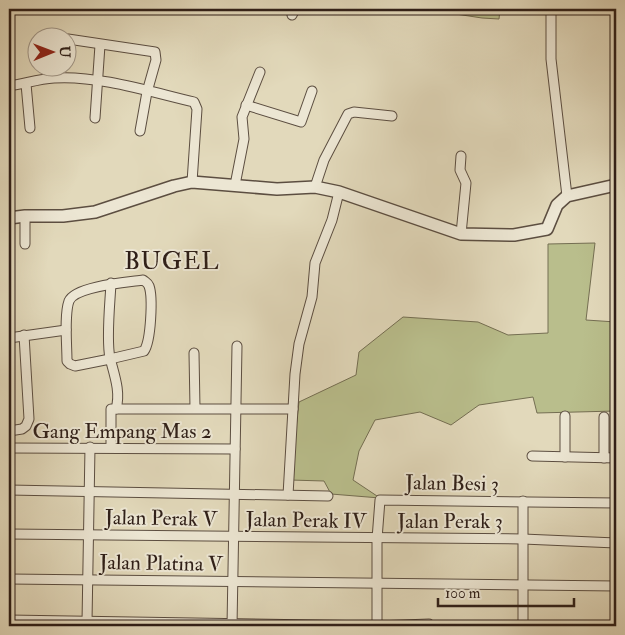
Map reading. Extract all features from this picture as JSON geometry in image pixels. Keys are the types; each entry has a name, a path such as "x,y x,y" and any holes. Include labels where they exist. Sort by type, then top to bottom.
{"street":[{"path":"551,9 551,59 566,196"},
{"path":"78,41 155,52 156,60 147,92 140,131"},
{"path":"95,118 100,45"},
{"path":"235,185 244,139 242,118 260,72"},
{"path":"9,86 26,84 33,80 56,78 97,80 195,103 197,109 192,182"},
{"path":"26,84 30,128"},
{"path":"246,105 302,122 312,91"},
{"path":"315,187 330,147 348,114 354,112 392,116"},
{"path":"461,156 460,170 466,182 461,234"},
{"path":"9,218 63,216 95,212 192,182 277,189 315,187 339,192 461,234 514,235 547,229 558,205 566,196 616,185"},
{"path":"288,495 298,344 312,297 315,263 332,220 339,192"},
{"path":"24,244 25,216"},
{"path":"143,280 147,283 151,297 147,347 140,353 74,366 67,360 66,330 69,303 72,298 111,283 143,280"},
{"path":"111,283 110,359 115,375 116,409"},
{"path":"9,338 66,330"},
{"path":"9,431 22,429 26,426 29,419 24,335"},
{"path":"232,625 237,346"},
{"path":"194,353 195,408"},
{"path":"111,448 111,409 293,409"},
{"path":"565,416 565,457"},
{"path":"604,417 604,458"},
{"path":"87,622 90,447"},
{"name":"Gang Empang Mas 2","path":"9,448 235,449"},
{"path":"532,456 616,458"},
{"path":"9,490 328,496"},
{"name":"Jalan Besi 3","path":"378,538 380,500 616,503"},
{"path":"523,501 523,626"},
{"name":"Jalan Perak V","path":"9,534 234,537"},
{"name":"Jalan Perak IV","path":"234,537 378,538"},
{"path":"377,626 378,538"},
{"name":"Jalan Perak 3","path":"378,538 616,543"},
{"name":"Jalan Platina V","path":"9,579 616,586"},
{"path":"9,620 27,623 87,622 232,625 377,626 429,624"}],"green space":[{"path":"423,9 500,9 499,19"},
{"path":"595,243 586,320 616,322 616,411 537,413 533,397 479,405 451,425 420,412 375,420 359,451 353,480 380,498 331,494 324,481 290,480 299,402 356,375 359,352 403,317 478,322 508,335 548,333 548,244"}],"district":[{"name":"BUGEL","path":"172,261"}]}
